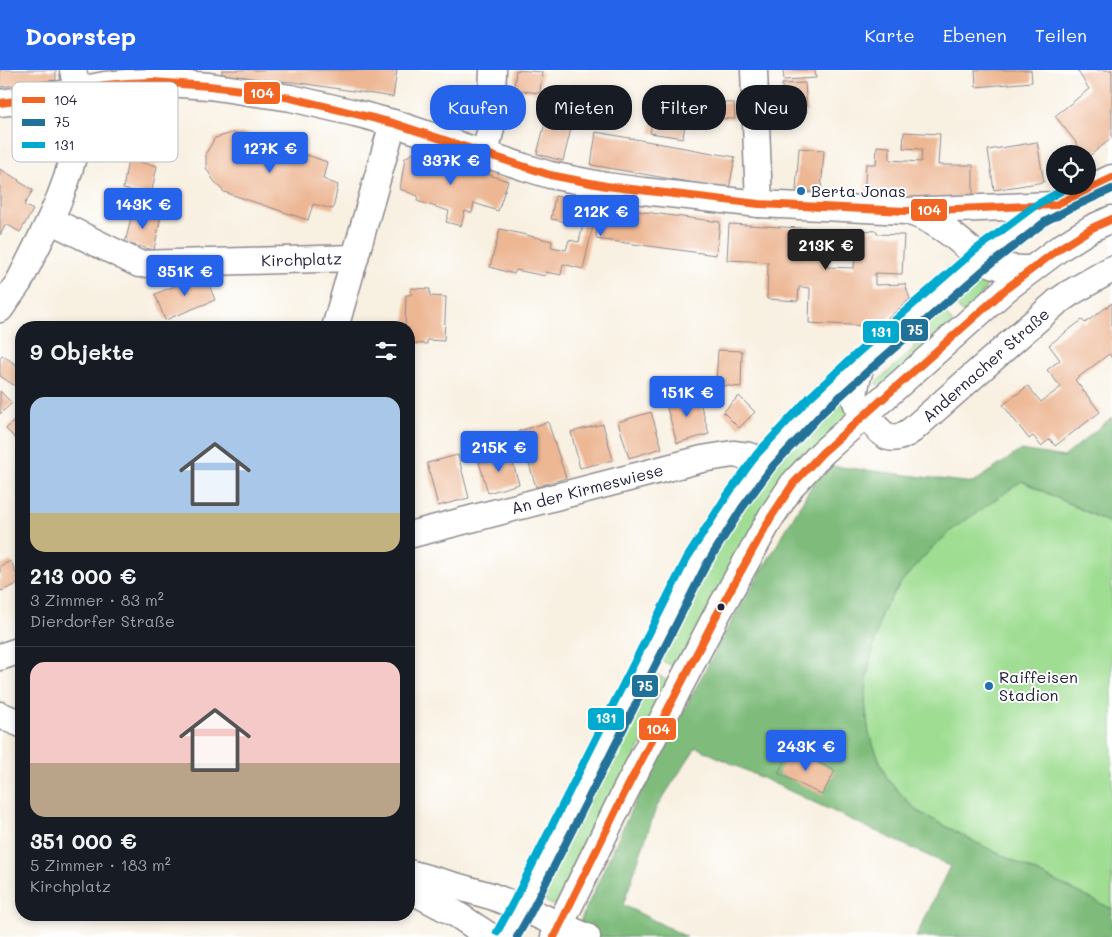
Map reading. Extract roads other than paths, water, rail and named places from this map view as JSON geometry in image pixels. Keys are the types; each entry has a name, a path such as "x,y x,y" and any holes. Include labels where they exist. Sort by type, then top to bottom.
{"street":[{"path":"485,153 491,128 493,70"},
{"path":"754,70 759,204"},
{"path":"153,82 210,78 393,123 550,175 606,186 759,204 906,211 1055,204"},
{"path":"337,321 393,123"},
{"path":"0,309 19,282 50,220 72,162"},
{"path":"506,937 696,562 734,502 766,460 816,405 981,259 1055,204 1112,178"},
{"path":"906,211 919,215 942,227 981,259 1004,268 1030,269"},
{"path":"557,931 642,758 715,618 771,517 807,468 864,414 1030,269 1092,228 1112,219"},
{"name":"Kirchplatz","path":"50,220 139,264 354,258"},
{"name":"Andernacher Straße","path":"861,364 855,396 857,405 883,435 890,438 905,436 1057,302 1112,269"},
{"name":"An der Kirmeswiese","path":"415,533 702,459 733,454 766,460"},
{"path":"0,657 15,652"},
{"path":"0,715 15,721"},
{"path":"415,875 491,896 522,908 557,931 587,937"},
{"path":"415,892 456,914 491,937"}],"place":[{"name":"Berta Jonas","path":"801,191"},
{"name":"Raiffeisen Stadion","path":"989,686"}]}
